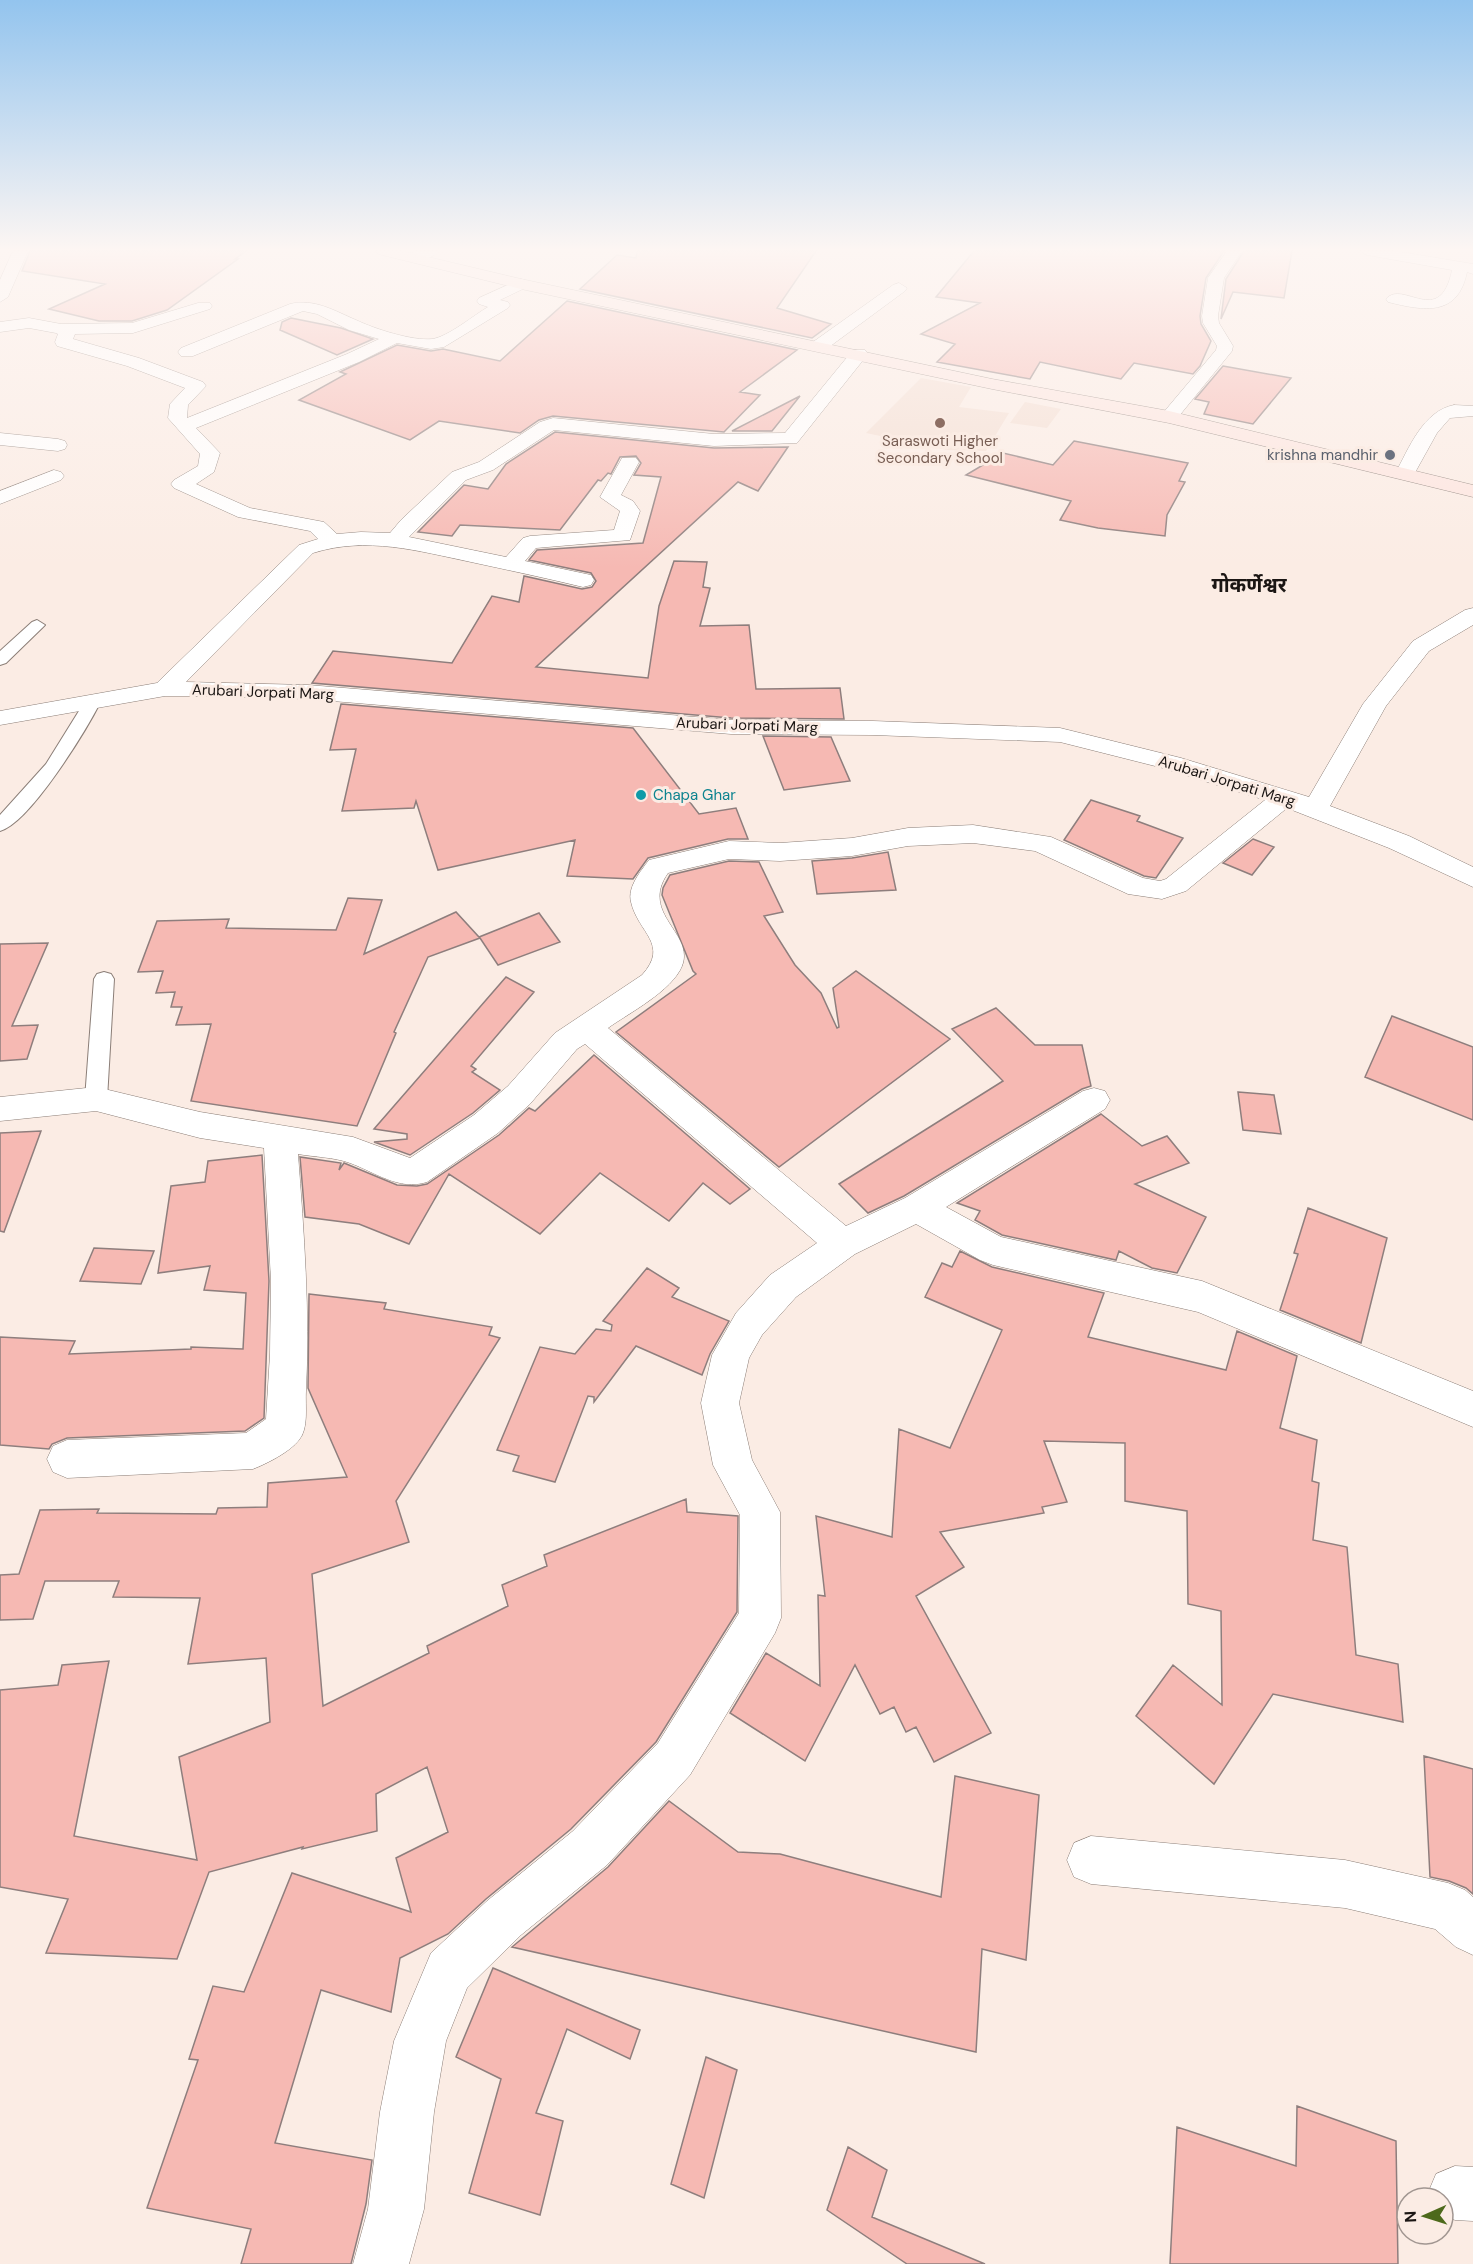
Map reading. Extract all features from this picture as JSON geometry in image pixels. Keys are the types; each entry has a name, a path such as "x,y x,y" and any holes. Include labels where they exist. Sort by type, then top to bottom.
{"main road":[{"path":"871,357 992,384 1169,417 1473,491"}],"street":[{"path":"114,357 197,386 179,404 177,418 210,453 207,468 181,484 245,513 317,526 331,540"},
{"path":"184,426 356,357"},
{"path":"396,540 408,524 459,476 486,466 532,434 553,424 714,440 790,439 857,357"},
{"path":"1169,417 1219,357"},
{"path":"1405,474 1428,435 1444,414 1455,410 1473,411"},
{"path":"0,438 58,445"},
{"path":"511,565 530,542 623,536 630,511 626,506 610,498 629,462"},
{"path":"0,498 54,476"},
{"path":"165,689 290,562 306,549 331,540 353,536 396,540 583,580"},
{"path":"1316,808 1376,704 1421,646 1473,615"},
{"name":"Arubari Jorpati Marg","path":"0,718 165,689 308,692 731,727 873,728 1060,735 1172,764 1316,808 1400,842 1473,878"},
{"path":"0,1110 96,1099 200,1125 353,1150 397,1169 415,1172 486,1124 519,1095 566,1041 652,982 666,966 670,953 644,901 648,881 659,866 729,850 780,852 852,847 908,837 973,834 1041,843 1138,887 1162,890 1176,885 1284,797"},
{"path":"586,1027 843,1244"},
{"path":"381,2264 396,2209 407,2112 420,2041 449,1971 504,1918 590,1848 674,1759 760,1618 760,1512 733,1465 720,1403 731,1355 749,1324 783,1286 843,1244 916,1208 1094,1100"},
{"path":"67,1459 253,1451 285,1428 289,1354 288,1281 280,1138"},
{"path":"916,1208 993,1250 1202,1297 1473,1409"},
{"path":"1091,1860 1345,1884 1448,1907 1473,1930"}],"lane":[{"path":"0,660 37,625"},
{"path":"0,825 28,799 79,730 93,701"},
{"path":"96,1099 104,979"}],"shaded area":[{"name":"Saraswoti Higher Secondary School","path":"921,378 971,387 959,407 1009,413 986,451 947,450 866,433"},
{"path":"1025,402 1061,409 1047,428 1010,423"}],"building":[{"path":"372,357 479,357 500,361 505,357 788,357 740,392 760,395 724,432 553,416 539,420 520,433 439,421 410,440 299,400 346,374 340,372"},
{"path":"942,357 1204,357 1193,374 1134,363 1121,379 1040,362 1030,379 937,362"},
{"path":"1223,366 1291,378 1253,424 1204,414 1209,402 1195,399"},
{"path":"800,396 772,431 732,431"},
{"path":"555,432 714,448 788,447 758,491 738,482 536,667 648,678 659,606 674,561 707,562 703,587 710,588 700,626 749,625 756,689 840,688 844,719 731,718 312,683 333,651 452,663 492,596 519,602 524,576 582,589 592,587 596,581 591,573 529,560 537,550 643,543 661,477 634,475 641,463 636,456 620,457 611,474 608,473 601,481 598,480 560,530 460,525 452,536 418,532 464,485 488,489 506,464"},
{"path":"1074,441 1188,463 1179,481 1185,482 1167,515 1165,536 1098,528 1060,520 1071,501 966,475 1003,453 1053,465"},
{"path":"341,704 633,728 699,814 736,808 748,839 728,839 648,858 633,879 567,876 575,840 438,870 416,801 414,808 342,811 356,749 330,750"},
{"path":"763,736 831,737 850,781 784,790"},
{"path":"1091,800 1140,816 1137,821 1183,838 1156,878 1144,876 1064,840"},
{"path":"1253,839 1274,847 1252,875 1223,863"},
{"path":"888,852 896,890 817,894 812,861"},
{"path":"729,861 759,862 783,912 764,916 795,965 821,993 837,1028 839,1027 833,988 856,971 950,1039 779,1167 616,1032 696,974 662,895 670,875"},
{"path":"348,898 382,900 364,954 456,912 479,937 539,913 560,942 498,965 480,938 428,957 394,1032 396,1033 357,1126 191,1101 211,1024 176,1025 182,1007 171,1007 175,992 156,993 163,971 138,972 157,921 229,919 226,928 336,930"},
{"path":"48,943 12,1026 38,1025 27,1059 0,1061 0,944"},
{"path":"506,977 534,992 471,1066 476,1069 472,1072 500,1090 473,1113 410,1155 374,1142 407,1139 407,1134 374,1129"},
{"path":"996,1008 1035,1045 1082,1045 1091,1086 1082,1089 904,1196 868,1213 839,1184 1003,1081 952,1029"},
{"path":"1392,1016 1473,1047 1473,1120 1365,1077"},
{"path":"594,1055 750,1189 730,1204 703,1183 669,1221 600,1173 540,1234 449,1174 409,1244 359,1224 305,1217 300,1157 341,1163 339,1170 344,1163 397,1185 427,1184 499,1135 529,1108 535,1111"},
{"path":"1238,1092 1274,1095 1281,1134 1243,1130"},
{"path":"1101,1114 1142,1146 1167,1136 1189,1163 1135,1184 1206,1217 1177,1273 1152,1268 1119,1251 1116,1260 1002,1235 975,1220 980,1211 957,1203"},
{"path":"41,1131 4,1232 0,1231 0,1133"},
{"path":"262,1155 269,1281 264,1418 245,1431 67,1438 52,1444 49,1449 0,1445 0,1337 75,1341 69,1354 191,1349 191,1347 243,1349 246,1293 204,1290 210,1266 158,1273 171,1186 205,1182 208,1161"},
{"path":"1308,1208 1387,1238 1361,1343 1280,1310 1298,1254 1294,1253"},
{"path":"94,1248 154,1251 141,1284 80,1281"},
{"path":"960,1251 992,1267 1104,1293 1088,1337 1226,1370 1237,1331 1297,1356 1280,1428 1317,1440 1312,1481 1319,1483 1313,1540 1347,1547 1356,1655 1398,1664 1403,1722 1273,1694 1214,1784 1136,1716 1173,1665 1222,1705 1221,1611 1188,1604 1187,1511 1125,1501 1125,1443 1044,1441 1067,1502 1042,1507 1044,1513 940,1532 964,1567 916,1596 991,1733 934,1762 916,1727 906,1732 894,1707 880,1714 855,1665 805,1761 730,1713 766,1653 820,1686 818,1595 825,1596 816,1516 892,1537 899,1429 950,1448 1002,1330 925,1297 942,1263 952,1267"},
{"path":"647,1268 679,1288 672,1297 729,1321 710,1354 702,1375 636,1346 594,1402 594,1397 588,1396 555,1482 513,1471 519,1456 497,1450 540,1347 575,1354 596,1329 611,1331 612,1325 603,1321"},
{"path":"309,1294 386,1303 384,1309 492,1327 489,1335 500,1338 396,1501 409,1542 312,1574 323,1706 429,1653 427,1646 508,1606 502,1585 547,1566 544,1555 686,1499 687,1512 738,1516 737,1612 656,1742 571,1829 486,1899 448,1934 400,1958 391,2012 321,1990 275,2143 372,2160 366,2204 351,2264 241,2264 251,2229 147,2208 198,2060 189,2059 213,1986 244,1992 292,1873 411,1912 396,1858 448,1832 427,1767 376,1794 377,1831 302,1849 303,1847 209,1872 177,1959 46,1953 68,1899 0,1887 0,1690 58,1685 62,1665 109,1661 74,1836 197,1860 179,1757 270,1722 266,1658 188,1664 200,1598 113,1597 119,1581 45,1581 33,1619 0,1620 0,1575 19,1574 40,1510 99,1509 97,1513 216,1514 218,1508 267,1507 268,1483 347,1477 308,1388"},
{"path":"1424,1756 1473,1769 1473,1894 1466,1888 1449,1881 1430,1877"},
{"path":"955,1776 1039,1795 1026,1960 982,1949 976,2052 512,1947 608,1867 669,1801 738,1852 780,1854 941,1897"},
{"path":"493,1968 640,2030 630,2059 567,2029 536,2113 563,2121 540,2215 469,2193 501,2079 456,2057"},
{"path":"706,2057 737,2070 704,2198 671,2184"},
{"path":"1297,2106 1396,2141 1395,2246 1398,2246 1398,2264 1170,2264 1177,2127 1296,2166"},
{"path":"848,2147 887,2170 872,2217 985,2264 907,2264 827,2210"}],"place":[{"name":"Saraswoti Higher Secondary School","path":"940,423"},
{"name":"krishna mandhir","path":"1390,455"},
{"name":"Chapa Ghar","path":"641,795"}],"district":[{"name":"गोकर्णेश्वर","path":"1249,585"}]}
